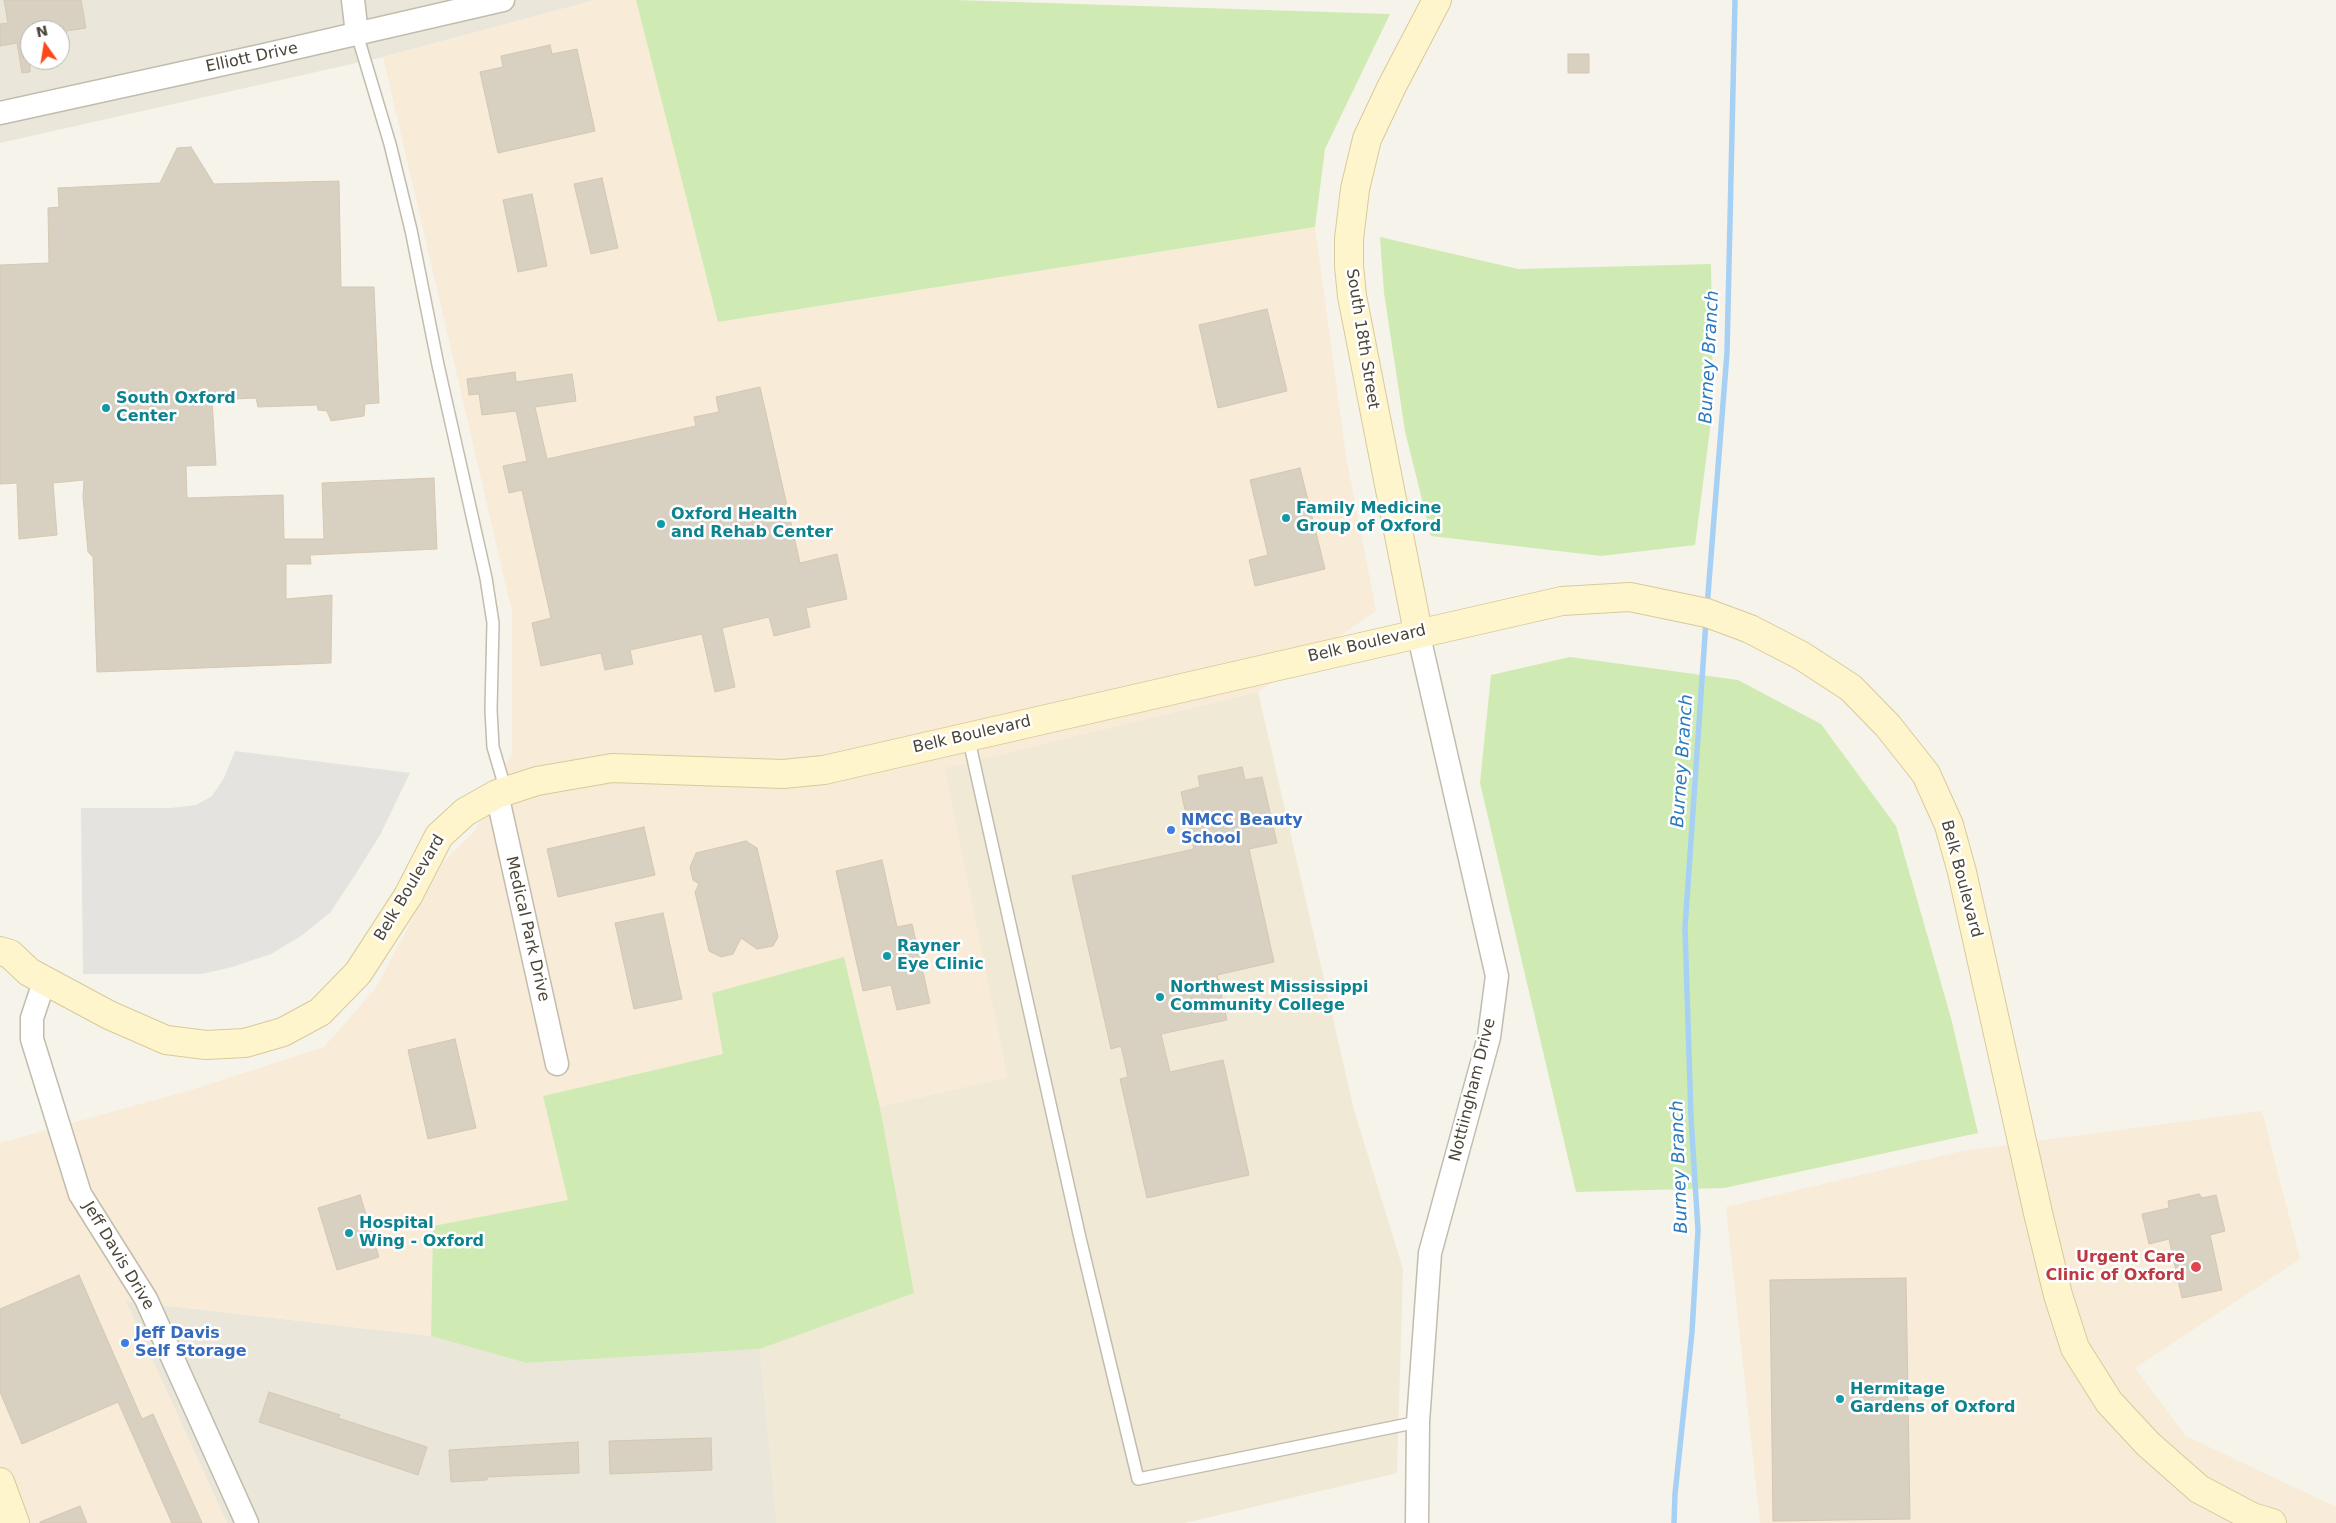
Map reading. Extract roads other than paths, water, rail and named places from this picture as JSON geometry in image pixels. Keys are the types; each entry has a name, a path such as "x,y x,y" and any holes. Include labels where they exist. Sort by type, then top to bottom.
{"street":[{"path":"352,0 357,34"},
{"name":"Elliott Drive","path":"0,113 503,0"},
{"name":"South 18th Street","path":"1418,632 1352,296 1349,239 1355,189 1367,139 1392,86 1437,0"},
{"name":"Belk Boulevard","path":"0,951 10,954 37,976 109,1015 166,1040 206,1045 235,1043 283,1032 320,1012 358,973 408,896 439,836 465,812 501,792 537,780 612,768 783,774 808,772 1418,632 1562,601 1630,597 1663,602 1707,613 1750,629 1802,656 1851,688 1888,726 1921,767 1949,825 1962,872 2033,1193 2058,1295 2075,1348 2109,1402 2148,1444 2199,1489 2252,1517 2272,1523"},
{"name":"Nottiingham Drive","path":"1417,1523 1418,1422 1430,1254 1489,1037 1497,976 1418,632"},
{"name":"Medical Park Drive","path":"501,792 557,1064"},
{"path":"0,973 37,976"},
{"name":"Jeff Davis Drive","path":"37,976 32,1018 32,1039 80,1194 146,1299 247,1523"},
{"path":"0,1482 16,1523"}],"lane":[{"path":"357,34 390,144 411,230 438,365 486,578 493,623 491,710 493,747 501,792"},
{"path":"968,736 1080,1238 1138,1479 1418,1422"}],"waterway":[{"name":"Burney Branch","path":"1707,607 1727,353 1735,0"},
{"name":"Burney Branch","path":"1674,1523 1675,1494 1692,1332 1698,1230 1691,1117 1685,928 1706,621"}],"place":[{"name":"South Oxford Center","path":"106,408"},
{"name":"Family Medicine Group of Oxford","path":"1286,518"},
{"name":"Oxford Health and Rehab Center","path":"661,524"},
{"name":"NMCC Beauty School","path":"1171,830"},
{"name":"Rayner Eye Clinic","path":"887,956"},
{"name":"Northwest Mississippi Community College","path":"1160,997"},
{"name":"Hospital Wing - Oxford","path":"349,1233"},
{"name":"Urgent Care Clinic of Oxford","path":"2196,1267"},
{"name":"Jeff Davis Self Storage","path":"125,1343"},
{"name":"Hermitage Gardens of Oxford","path":"1840,1399"}]}
